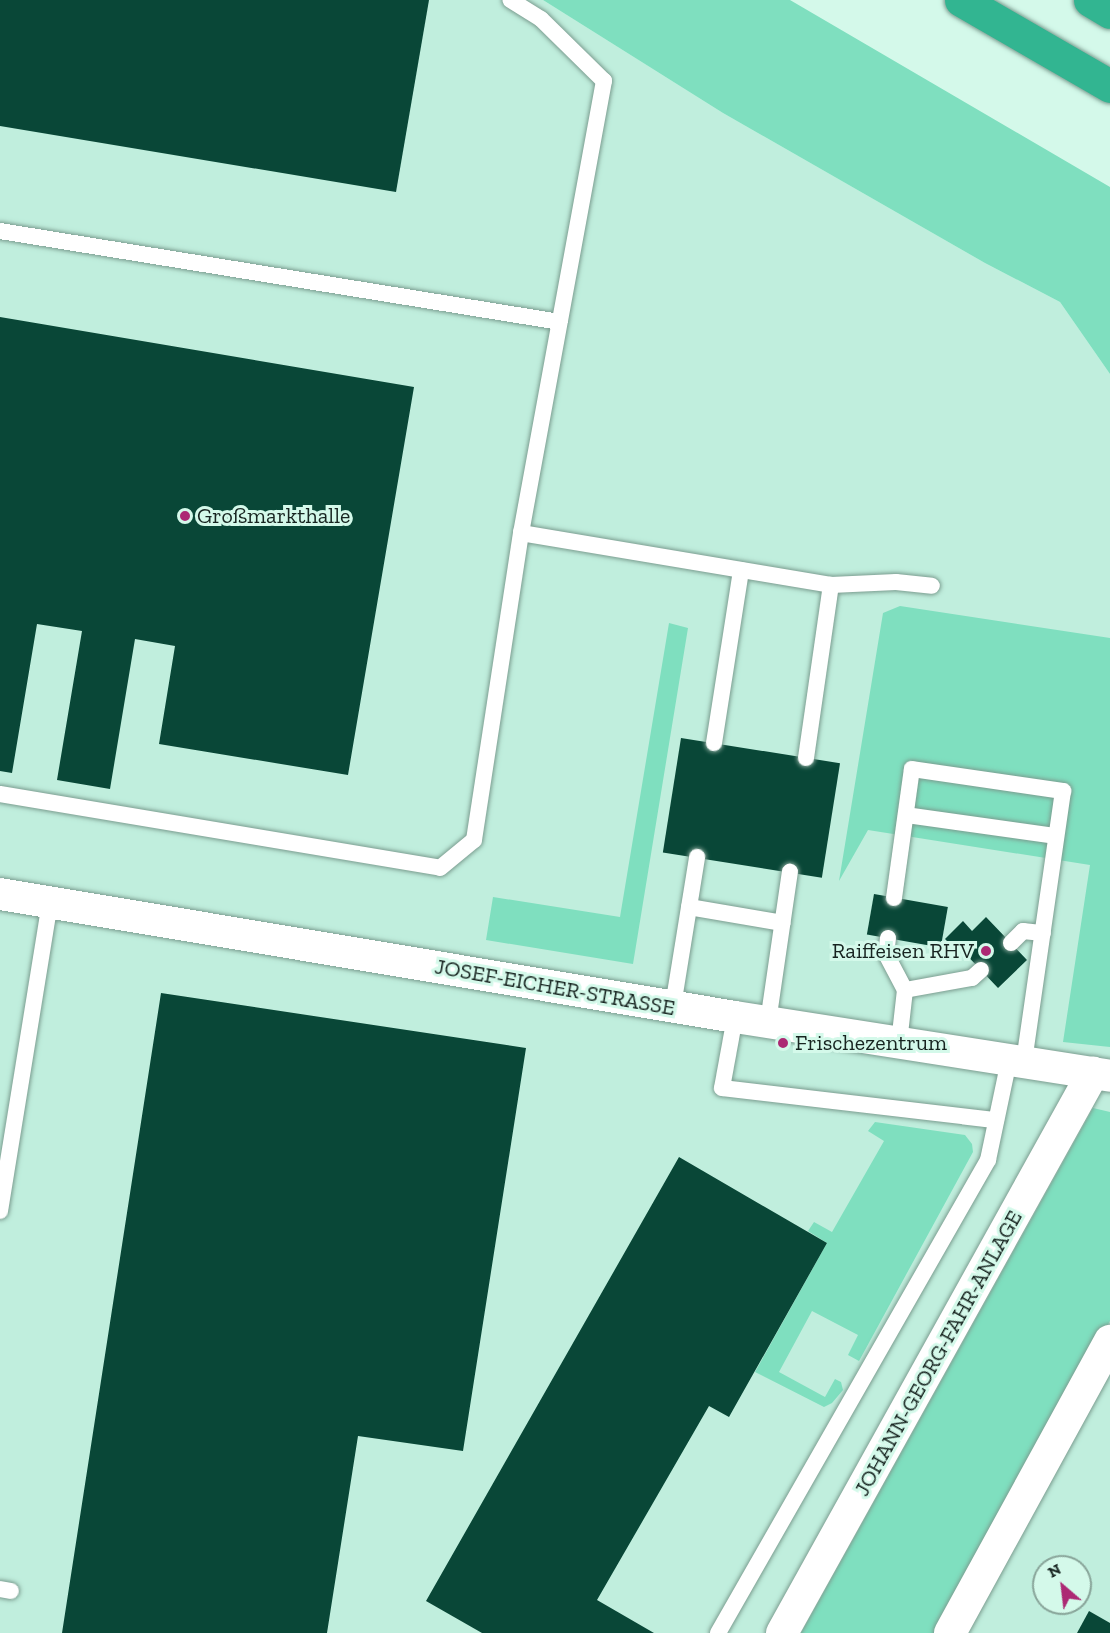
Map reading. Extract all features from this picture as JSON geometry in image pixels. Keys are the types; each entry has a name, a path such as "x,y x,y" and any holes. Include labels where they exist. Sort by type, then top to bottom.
{"highway":[{"path":"961,0 1110,86"},
{"path":"1090,0 1110,12"}],"street":[{"name":"JOSEF-EICHER-STRASSE","path":"0,894 735,1017 1102,1075"},
{"name":"JOHANN-GEORG-FAHR-ANLAGE","path":"782,1633 1102,1075"},
{"path":"950,1633 1110,1341"}],"lane":[{"path":"0,794 440,868 474,840 521,533 604,81 541,19 510,0"},
{"path":"0,231 560,322"},
{"path":"521,533 831,585 896,582 932,586"},
{"path":"714,743 741,570"},
{"path":"806,758 831,585"},
{"path":"718,1633 988,1160 996,1120 1017,1061 1043,933 1063,791 912,770 894,898"},
{"path":"906,815 1056,836"},
{"path":"673,1006 697,857"},
{"path":"768,1022 790,872"},
{"path":"0,1211 50,902"},
{"path":"689,907 783,923"},
{"path":"1011,943 1023,931 1043,933"},
{"path":"888,938 886,954 905,990 899,1043"},
{"path":"905,990 972,978 981,970"},
{"path":"735,1017 722,1088 996,1120"}],"shaded area":[{"path":"0,0 543,0 723,113 985,263 1060,302 1110,374 1110,1633 0,1633"}],"green space":[{"path":"543,0 790,0 1110,187 1110,374 1060,302 985,263 723,113"},
{"path":"900,606 1110,638 1110,1047 1063,1042 1090,865 868,830 839,881 883,613"},
{"path":"669,623 688,628 633,964 486,940 493,897 620,917"},
{"path":"1093,1108 1110,1112 1110,1321 937,1633 801,1633"},
{"path":"875,1122 965,1135 972,1144 973,1152 859,1361 848,1355 858,1335 812,1311 779,1372 825,1397 835,1379 841,1382 843,1390 832,1403 824,1407 755,1372 827,1243 808,1231 814,1222 832,1232 884,1141 868,1131"}],"building":[{"path":"0,0 429,0 396,192 0,126"},
{"name":"Großmarkthalle","path":"0,317 414,387 348,775 159,744 175,646 135,639 110,789 57,780 82,631 37,624 12,773 0,771"},
{"path":"681,738 840,763 822,878 663,853"},
{"path":"874,894 948,907 941,947 867,934"},
{"path":"986,917 1027,960 998,988 957,945 954,948 945,939 963,921 972,931"},
{"path":"161,993 526,1048 463,1451 358,1436 327,1633 62,1633"},
{"path":"679,1157 827,1243 729,1417 709,1406 597,1600 654,1633 482,1633 426,1601"},
{"path":"1092,1613 1110,1623 1110,1633 1077,1633 1087,1615 1092,1615"}],"place":[{"name":"Großmarkthalle","path":"185,516"},
{"name":"Raiffeisen RHV","path":"986,951"},
{"name":"Frischezentrum","path":"783,1043"}]}
